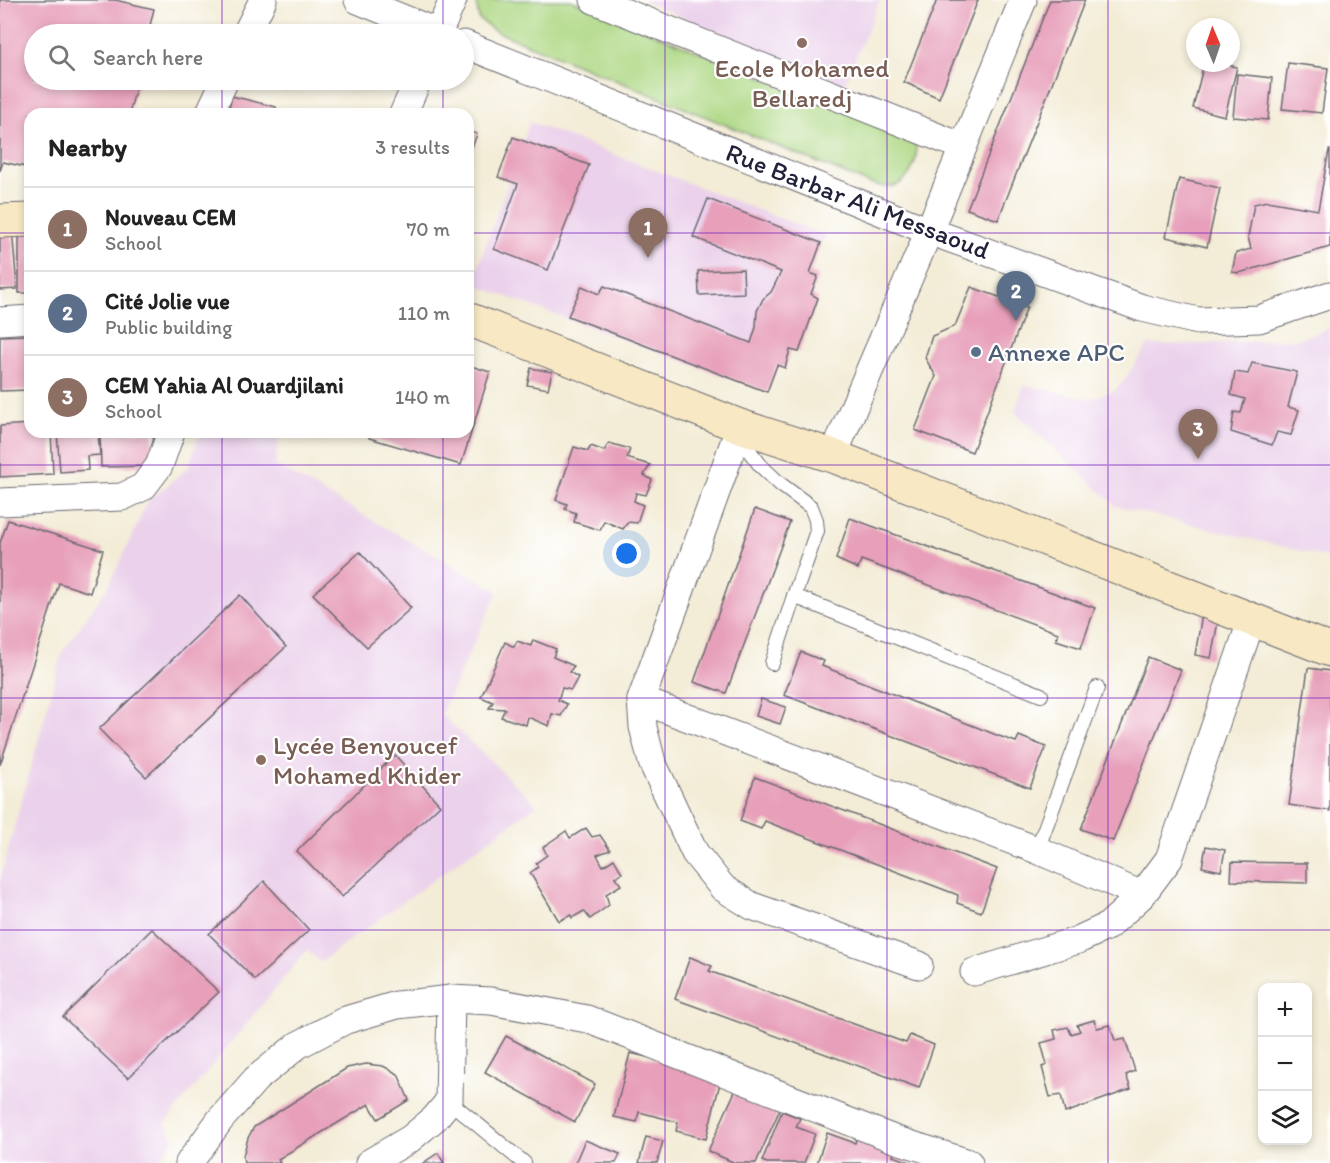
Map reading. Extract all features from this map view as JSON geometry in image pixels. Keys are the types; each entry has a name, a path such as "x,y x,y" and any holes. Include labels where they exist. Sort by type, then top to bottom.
{"street":[{"path":"251,24 263,0"},
{"path":"358,0 415,24"},
{"path":"443,24 453,0"},
{"path":"594,0 963,147"},
{"path":"833,456 929,231 1023,0"},
{"name":"Rue Barbar Ali Messaoud","path":"474,48 929,231 1142,308 1198,321 1259,319 1330,295"},
{"path":"212,108 220,90"},
{"path":"405,108 413,90"},
{"path":"0,221 24,220"},
{"path":"0,321 24,319"},
{"path":"474,321 738,430 833,456 1330,650"},
{"path":"738,430 641,700 643,727 652,762 695,853 723,888 752,906 919,965"},
{"path":"0,502 122,497 143,487 159,466 169,438"},
{"path":"974,972 1078,940 1108,926 1142,895 1169,859 1252,619"},
{"path":"641,700 1037,850 1142,895"},
{"path":"369,1163 410,1139 435,1118 449,1101 452,999"},
{"path":"189,1163 220,1120 256,1079 298,1046 346,1020 398,1005 452,999 491,1001 586,1019 894,1139 969,1163"}],"lane":[{"path":"738,430 761,466 780,484 811,507 816,520 817,531 772,663"},
{"path":"794,596 1041,696"},
{"path":"1037,850 1097,688"},
{"path":"449,1101 524,1163"}],"shaded area":[{"name":"Ecole Mohamed Bellaredj","path":"642,0 880,0 844,86"},
{"path":"530,122 826,236 810,272 818,276 811,294 818,298 799,352 790,350 785,368 777,366 767,392 474,285 474,278"},
{"path":"1330,328 1330,558 1116,506 1015,412 1024,385 1091,399 1114,391 1123,382 1148,345 1298,339"},
{"name":"Lycée Benyoucef Mohamed Khider","path":"198,438 279,438 275,465 498,591 441,714 537,805 320,962 307,950 165,1123 174,1139 156,1163 0,1163 0,880 62,653 109,585 148,501 188,468"}],"green space":[{"path":"477,0 571,0 902,134 915,144 914,164 907,177 897,185 886,187 868,183 495,31 479,19"}],"building":[{"path":"0,0 115,0 154,9 150,24 24,24 24,90 135,90 131,108 24,108 24,167 3,162 0,171"},
{"path":"937,0 978,0 939,98 904,82"},
{"path":"1050,0 1085,0 998,220 967,209"},
{"path":"1288,63 1328,68 1322,113 1282,109"},
{"path":"1202,72 1236,72 1225,116 1193,108"},
{"path":"1237,74 1272,78 1268,120 1233,117"},
{"path":"232,96 276,107 276,108 229,108"},
{"path":"513,137 589,165 548,270 494,249 518,184 498,177"},
{"path":"1329,150 1330,247 1239,273 1232,272 1236,253 1251,249 1248,237 1254,204 1267,201 1318,210"},
{"path":"1179,179 1220,188 1207,247 1166,237"},
{"path":"708,199 821,243 810,273 818,276 811,294 818,298 799,352 790,350 785,368 777,365 767,392 568,316 582,286 599,294 604,286 751,343 756,327 757,311 763,299 771,292 781,272 693,237"},
{"path":"19,224 24,224 24,293 19,293"},
{"path":"12,227 17,289 0,290 0,228"},
{"path":"743,269 744,293 699,295 698,271"},
{"path":"971,287 1027,307 972,452 915,430 936,376 925,358 932,336 955,326"},
{"path":"24,335 24,390 0,391 0,336"},
{"path":"1252,363 1297,372 1288,407 1299,410 1291,435 1277,432 1272,445 1231,432 1234,412 1241,413 1245,399 1231,395 1235,372 1248,374"},
{"path":"474,367 490,372 474,423"},
{"path":"531,368 552,372 548,389 527,385"},
{"path":"24,424 24,438 51,438 53,474 0,477 0,426"},
{"path":"57,438 99,438 100,455 87,456 88,470 60,472"},
{"path":"100,438 153,438 154,466 101,467"},
{"path":"369,438 469,438 461,465"},
{"path":"609,443 630,449 627,458 650,465 644,475 652,480 646,495 636,493 634,501 643,505 637,523 628,522 623,529 604,521 600,530 574,522 576,513 565,509 567,504 556,500 574,447 588,451 591,446 604,451"},
{"path":"755,509 790,522 726,693 694,682"},
{"path":"850,518 1095,608 1081,648 1056,640 1058,633 875,565 861,560 858,569 836,559"},
{"path":"8,520 103,550 90,593 59,583 0,765 0,543"},
{"path":"360,552 411,608 367,647 313,594"},
{"path":"240,595 286,647 146,777 99,729"},
{"path":"1202,614 1219,617 1211,658 1195,655"},
{"path":"533,640 556,649 553,657 574,666 569,672 578,677 571,690 562,688 558,700 567,704 561,716 552,714 549,726 528,717 526,725 501,717 505,709 489,708 493,702 481,697 505,642 514,647 517,641 531,646"},
{"path":"801,652 824,661 822,666 999,736 1016,742 1019,736 1046,747 1030,788 784,695"},
{"path":"1148,657 1181,670 1113,841 1081,829"},
{"path":"1308,668 1330,671 1330,811 1289,805"},
{"path":"761,699 786,707 780,724 756,716"},
{"path":"395,755 440,805 342,897 297,851"},
{"path":"755,777 997,869 981,912 957,903 958,895 765,821 761,829 740,821"},
{"path":"586,828 592,837 600,835 610,850 597,855 603,866 614,859 622,873 615,877 621,885 606,894 609,905 590,919 584,911 572,918 571,915 559,921 530,873 538,867 536,863 547,855 543,847 566,831 570,838"},
{"path":"1206,846 1225,850 1221,871 1202,867"},
{"path":"1232,862 1307,863 1307,883 1231,881"},
{"path":"264,881 309,930 255,980 209,934"},
{"path":"152,929 219,992 128,1078 63,1017"},
{"path":"690,957 712,966 709,971 906,1043 910,1035 934,1045 919,1088 675,999"},
{"path":"1094,1020 1097,1028 1110,1025 1115,1041 1125,1039 1135,1071 1126,1075 1131,1089 1065,1113 1061,1095 1050,1097 1042,1067 1047,1065 1041,1043 1056,1039 1054,1030 1068,1027 1071,1034 1080,1031 1077,1025"},
{"path":"506,1036 595,1084 575,1122 485,1072"},
{"path":"630,1053 722,1075 706,1139 676,1131 678,1122 639,1112 637,1122 614,1117"},
{"path":"366,1064 383,1066 398,1074 409,1100 378,1119 369,1104 278,1159 280,1163 244,1163 243,1156 248,1138 254,1127 347,1068"},
{"path":"736,1089 780,1109 756,1163 735,1163 708,1151"},
{"path":"782,1111 800,1118 796,1127 815,1134 804,1163 762,1161"},
{"path":"827,1133 855,1143 858,1133 896,1145 893,1156 913,1163 817,1163"},
{"path":"646,1137 663,1141 657,1163 639,1163"},
{"path":"585,1140 620,1154 616,1163 575,1163"},
{"path":"438,1153 444,1163 423,1163"}],"place":[{"name":"Ecole Mohamed Bellaredj","path":"802,43"},
{"name":"Nouveau CEM","path":"648,258"},
{"name":"Cité Jolie vue","path":"1016,321"},
{"name":"Annexe APC","path":"976,352"},
{"name":"CEM Yahia Al Ouardjilani","path":"1198,459"},
{"name":"Lycée Benyoucef Mohamed Khider","path":"261,760"}]}
